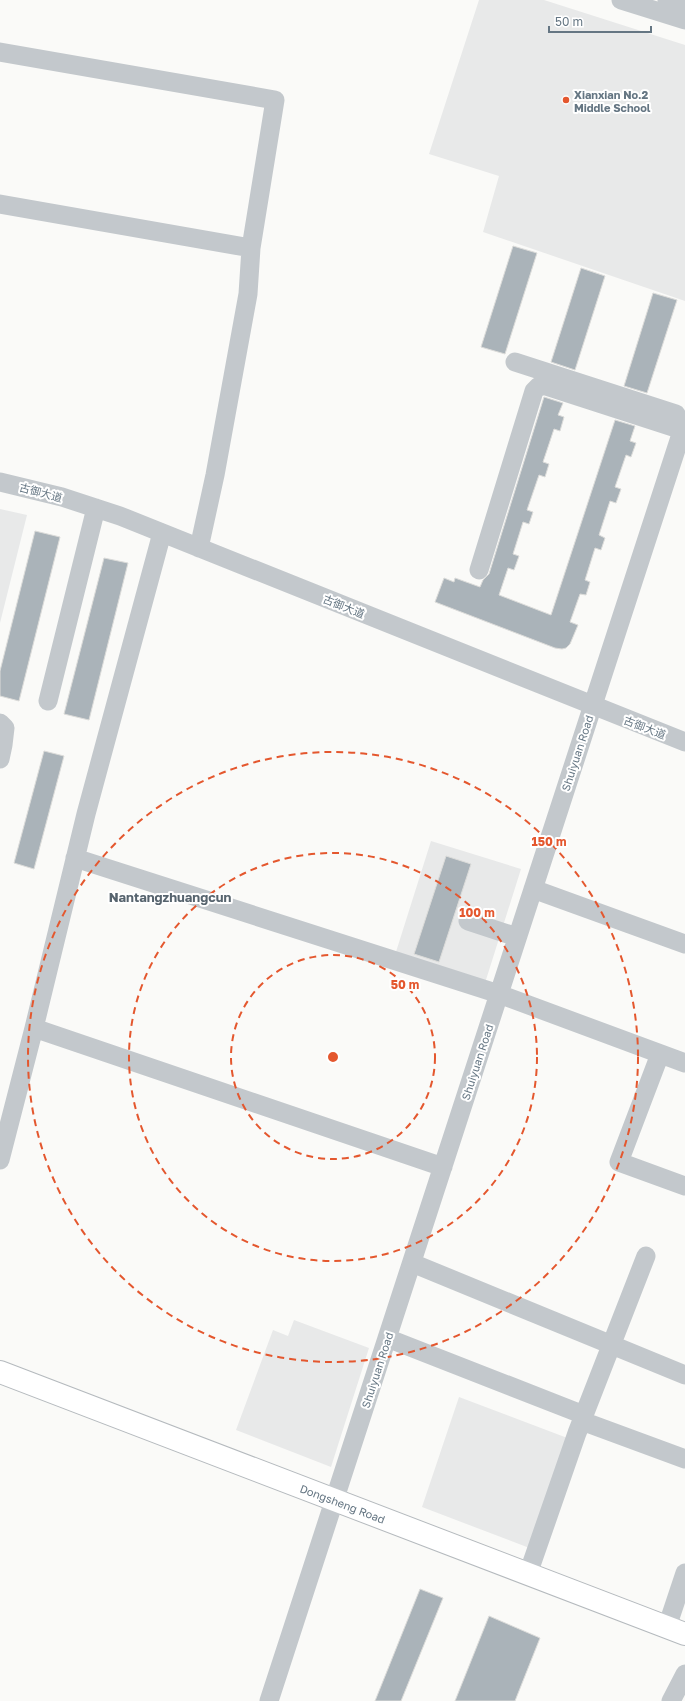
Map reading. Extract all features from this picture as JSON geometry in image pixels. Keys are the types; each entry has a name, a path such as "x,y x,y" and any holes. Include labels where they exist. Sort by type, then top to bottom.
{"main road":[{"name":"Dongsheng Road","path":"0,1372 676,1631"}],"street":[{"path":"622,0 685,20"},
{"path":"667,0 685,6"},
{"path":"0,52 275,100 251,248 248,294 215,475 199,548"},
{"path":"0,204 251,248"},
{"path":"515,362 684,423"},
{"path":"479,570 534,391 539,386 546,386 684,423"},
{"name":"Shuiyuan Road","path":"269,1701 593,706 680,457 684,423"},
{"name":"古御大道","path":"0,482 62,497 162,533 685,742"},
{"path":"48,701 96,508"},
{"path":"0,1160 86,814 162,533"},
{"path":"0,723 5,728 4,745 0,759"},
{"path":"75,858 499,994 685,1063"},
{"path":"533,888 685,944"},
{"path":"468,921 518,937"},
{"path":"34,1028 443,1168"},
{"path":"660,1054 619,1162 685,1186"},
{"path":"528,1574 583,1418 646,1256"},
{"path":"412,1263 685,1375"},
{"path":"387,1338 685,1459"},
{"path":"676,1631 685,1573"},
{"path":"672,1701 685,1674"}],"shaded area":[{"name":"Xianxian No.2 Middle School","path":"479,0 544,0 685,45 685,301 483,232 499,176 429,154"},
{"path":"0,509 27,515 0,623"},
{"path":"431,841 521,869 485,983 395,955"},
{"path":"294,1320 369,1348 331,1467 236,1430 273,1330 288,1336"},
{"path":"459,1397 570,1439 532,1549 422,1507"}],"building":[{"path":"513,246 537,253 505,354 481,347"},
{"path":"581,268 605,276 575,370 551,362"},
{"path":"653,293 677,300 647,393 624,386"},
{"path":"544,397 563,403 558,415 564,417 560,431 554,429 543,462 549,464 545,477 539,475 527,510 533,512 529,524 523,522 513,554 519,556 514,570 508,568 499,595 551,615 615,420 635,426 630,441 636,443 631,457 626,455 615,487 621,489 616,503 610,501 599,535 605,538 601,550 595,548 585,580 590,582 586,595 580,594 570,622 578,625 570,644 566,648 562,649 555,648 435,602 444,578 454,582 455,578 480,587 483,580 489,574"},
{"path":"35,531 60,537 19,701 0,696 0,671"},
{"path":"104,558 128,563 89,720 64,714"},
{"path":"44,751 64,756 34,869 14,863"},
{"path":"446,856 471,864 439,962 414,954"},
{"path":"420,1589 443,1598 401,1701 375,1701"},
{"path":"489,1616 540,1638 515,1701 455,1701"}],"place":[{"name":"Xianxian No.2 Middle School","path":"566,100"}],"district":[{"name":"Nantangzhuangcun","path":"170,897"}]}
